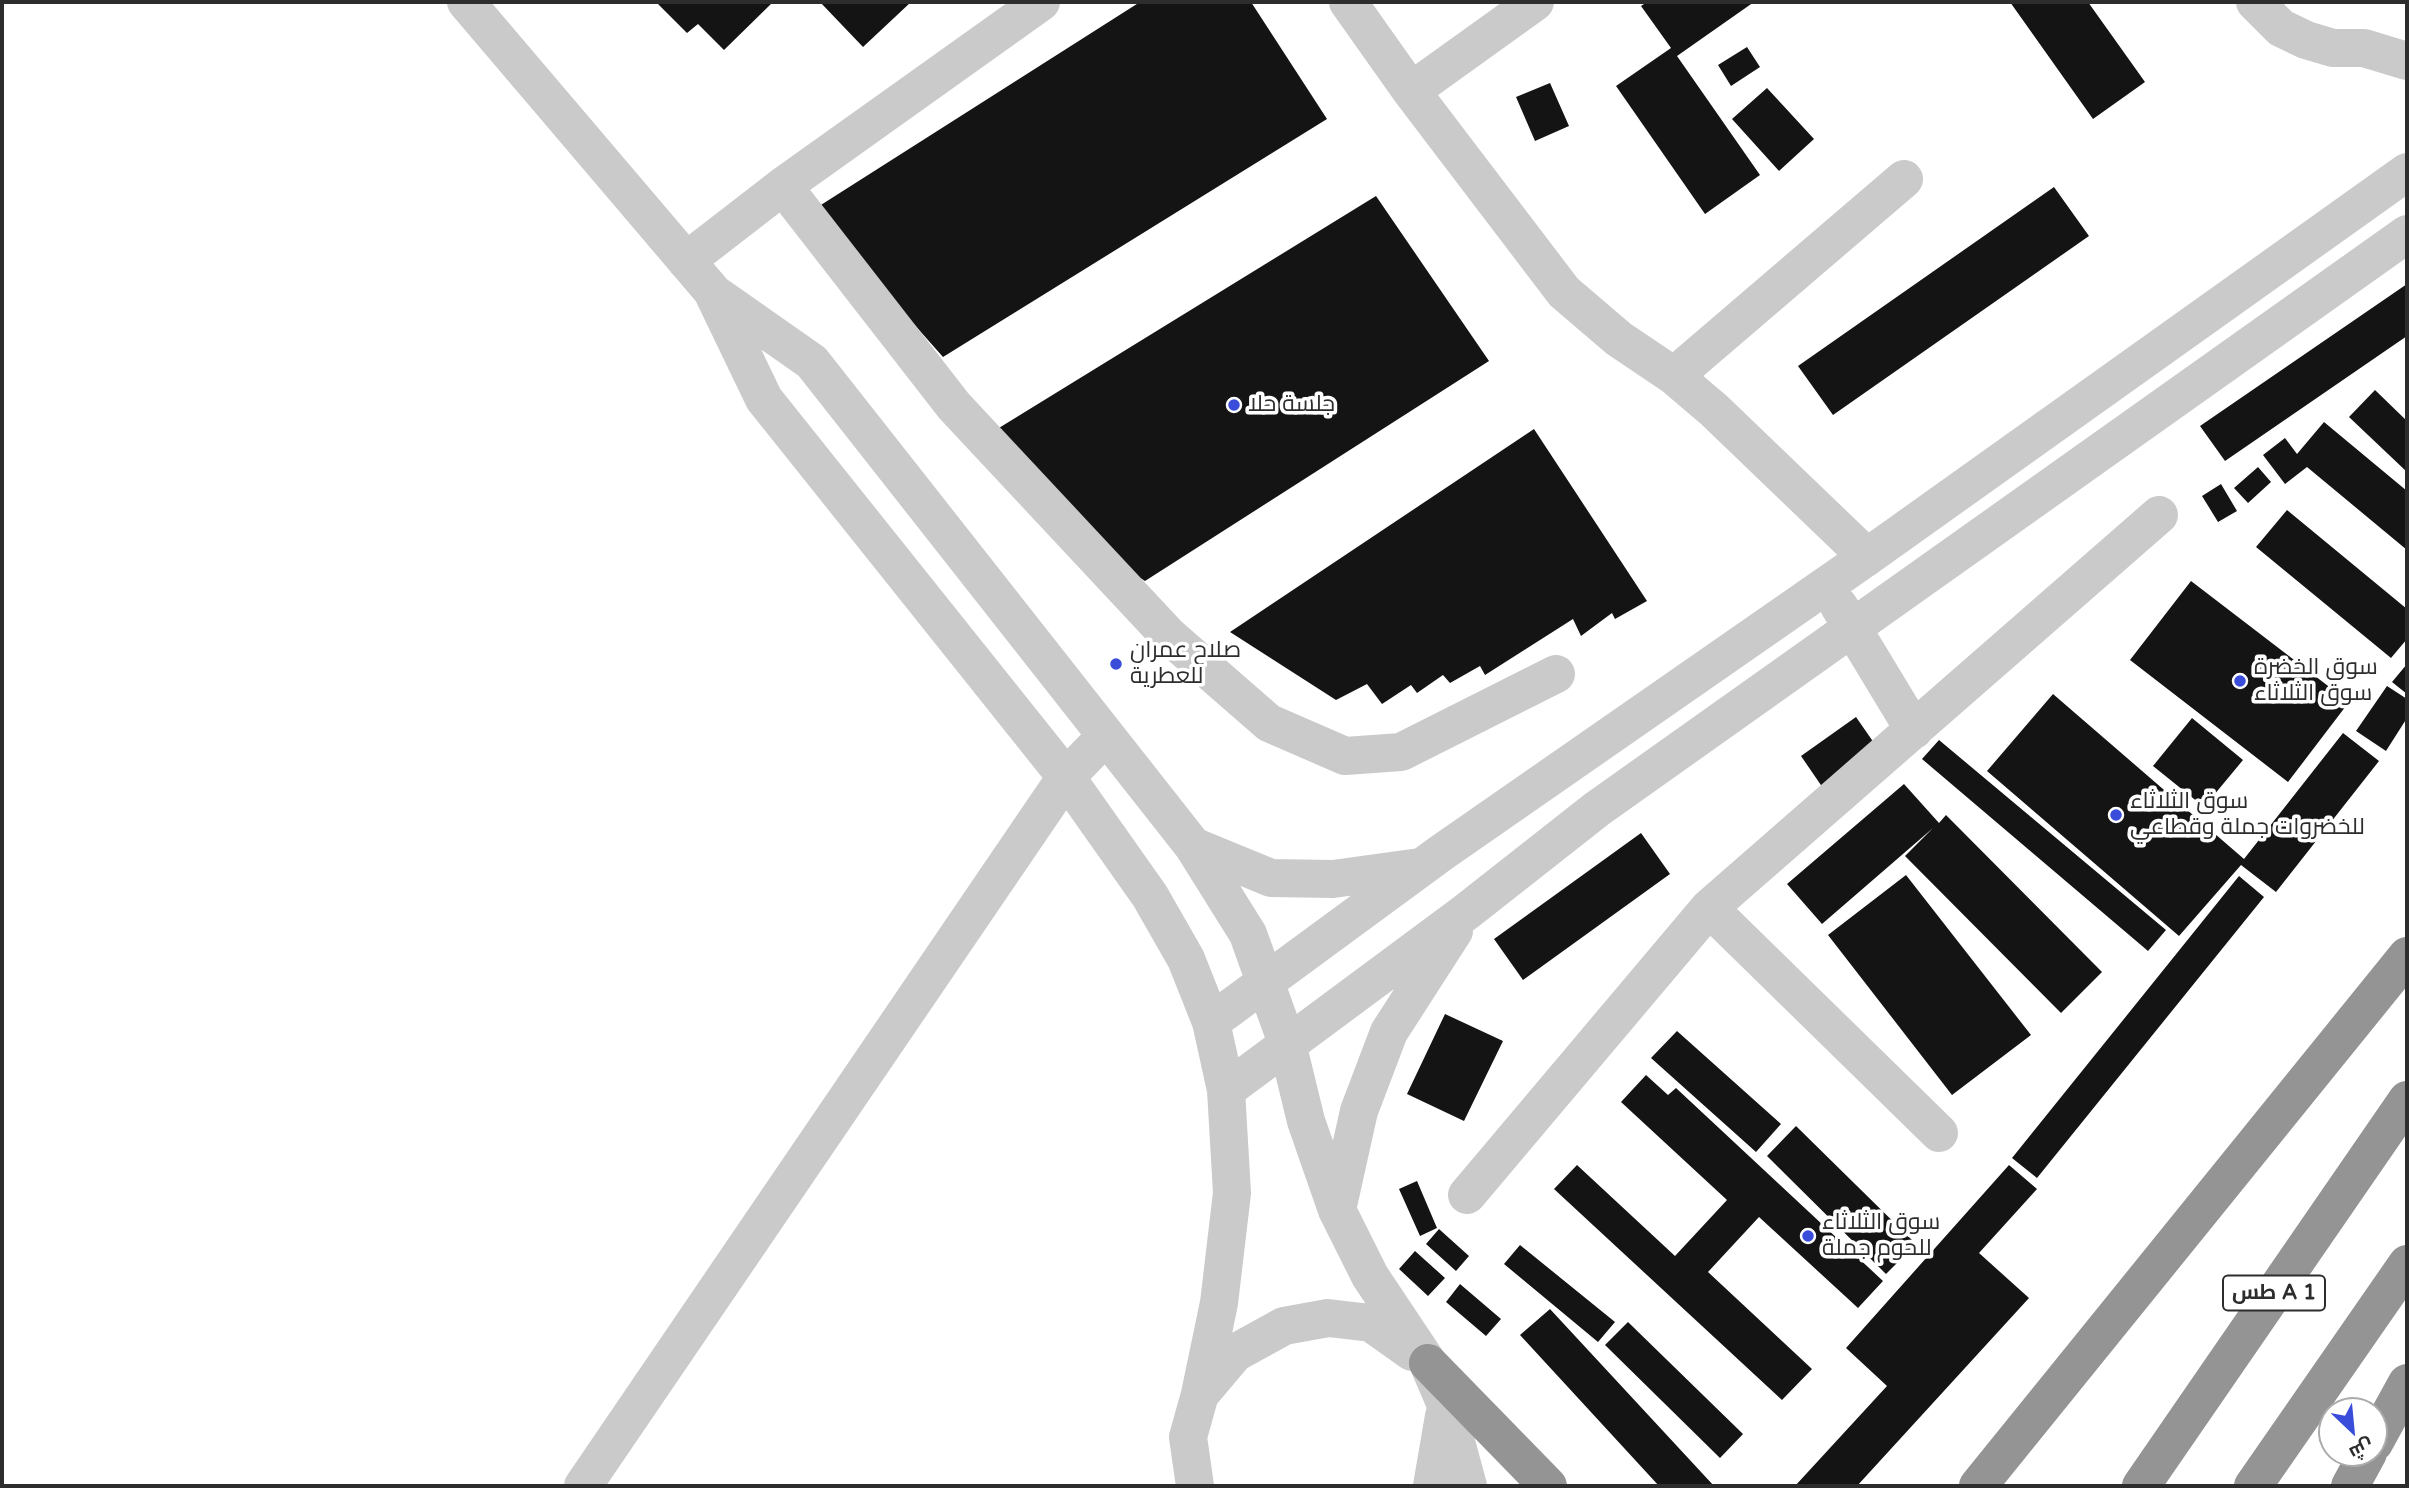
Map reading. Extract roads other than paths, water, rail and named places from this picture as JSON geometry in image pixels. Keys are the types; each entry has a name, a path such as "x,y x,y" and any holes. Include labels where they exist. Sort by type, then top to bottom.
{"highway":[{"path":"1978,1486 2407,956"},
{"name":"طس A 1","path":"2141,1486 2407,1100"},
{"path":"2253,1486 2407,1264"},
{"path":"1428,1363 1548,1486"},
{"path":"2388,1418 2407,1383"},
{"path":"2350,1486 2360,1467"}],"street":[{"path":"466,2 712,292 764,399 1066,777 1150,897 1186,959 1211,1022 1226,1090 1232,1193 1219,1303 1188,1437 1195,1486"},
{"path":"686,261 783,186 1041,2"},
{"path":"1348,2 1411,91 1564,292 1619,339 1674,376 1714,410 1867,557"},
{"path":"1411,91 1535,2"},
{"path":"2255,2 2281,28 2306,40 2333,48 2364,48 2407,61"},
{"path":"1211,1022 1426,866 1867,557 2407,172"},
{"path":"1674,376 1904,179"},
{"path":"783,186 954,405 1168,635 1269,723 1345,756 1401,752 1556,674"},
{"path":"1226,1090 1466,912 1597,808 2407,234"},
{"path":"712,292 812,362 1193,846 1248,934 1287,1043 1306,1121 1337,1210 1370,1276 1428,1363 1446,1405 1468,1486"},
{"path":"1467,1195 1709,908 2159,515"},
{"path":"1827,584 1914,730"},
{"path":"583,1486 1066,777 1105,737"},
{"path":"1193,846 1271,878 1333,879 1426,866"},
{"path":"1709,908 1939,1133"},
{"path":"1337,1210 1359,1111 1389,1032 1466,912"},
{"path":"1200,1394 1235,1353 1284,1326 1328,1318 1371,1323 1428,1363"},
{"path":"1432,1486 1446,1405"}],"place":[{"name":"جلسة حلا","path":"1234,405"},
{"name":"صلاح عمران للعطرية","path":"1116,664"},
{"name":"سوق الخضرة سوق الثلاثاء","path":"2240,681"},
{"name":"سوق الثلاثاء للخضروات جملة وقطاعي","path":"2116,815"},
{"name":"سوق الثلاثاء للحوم جملة","path":"1808,1236"}]}
